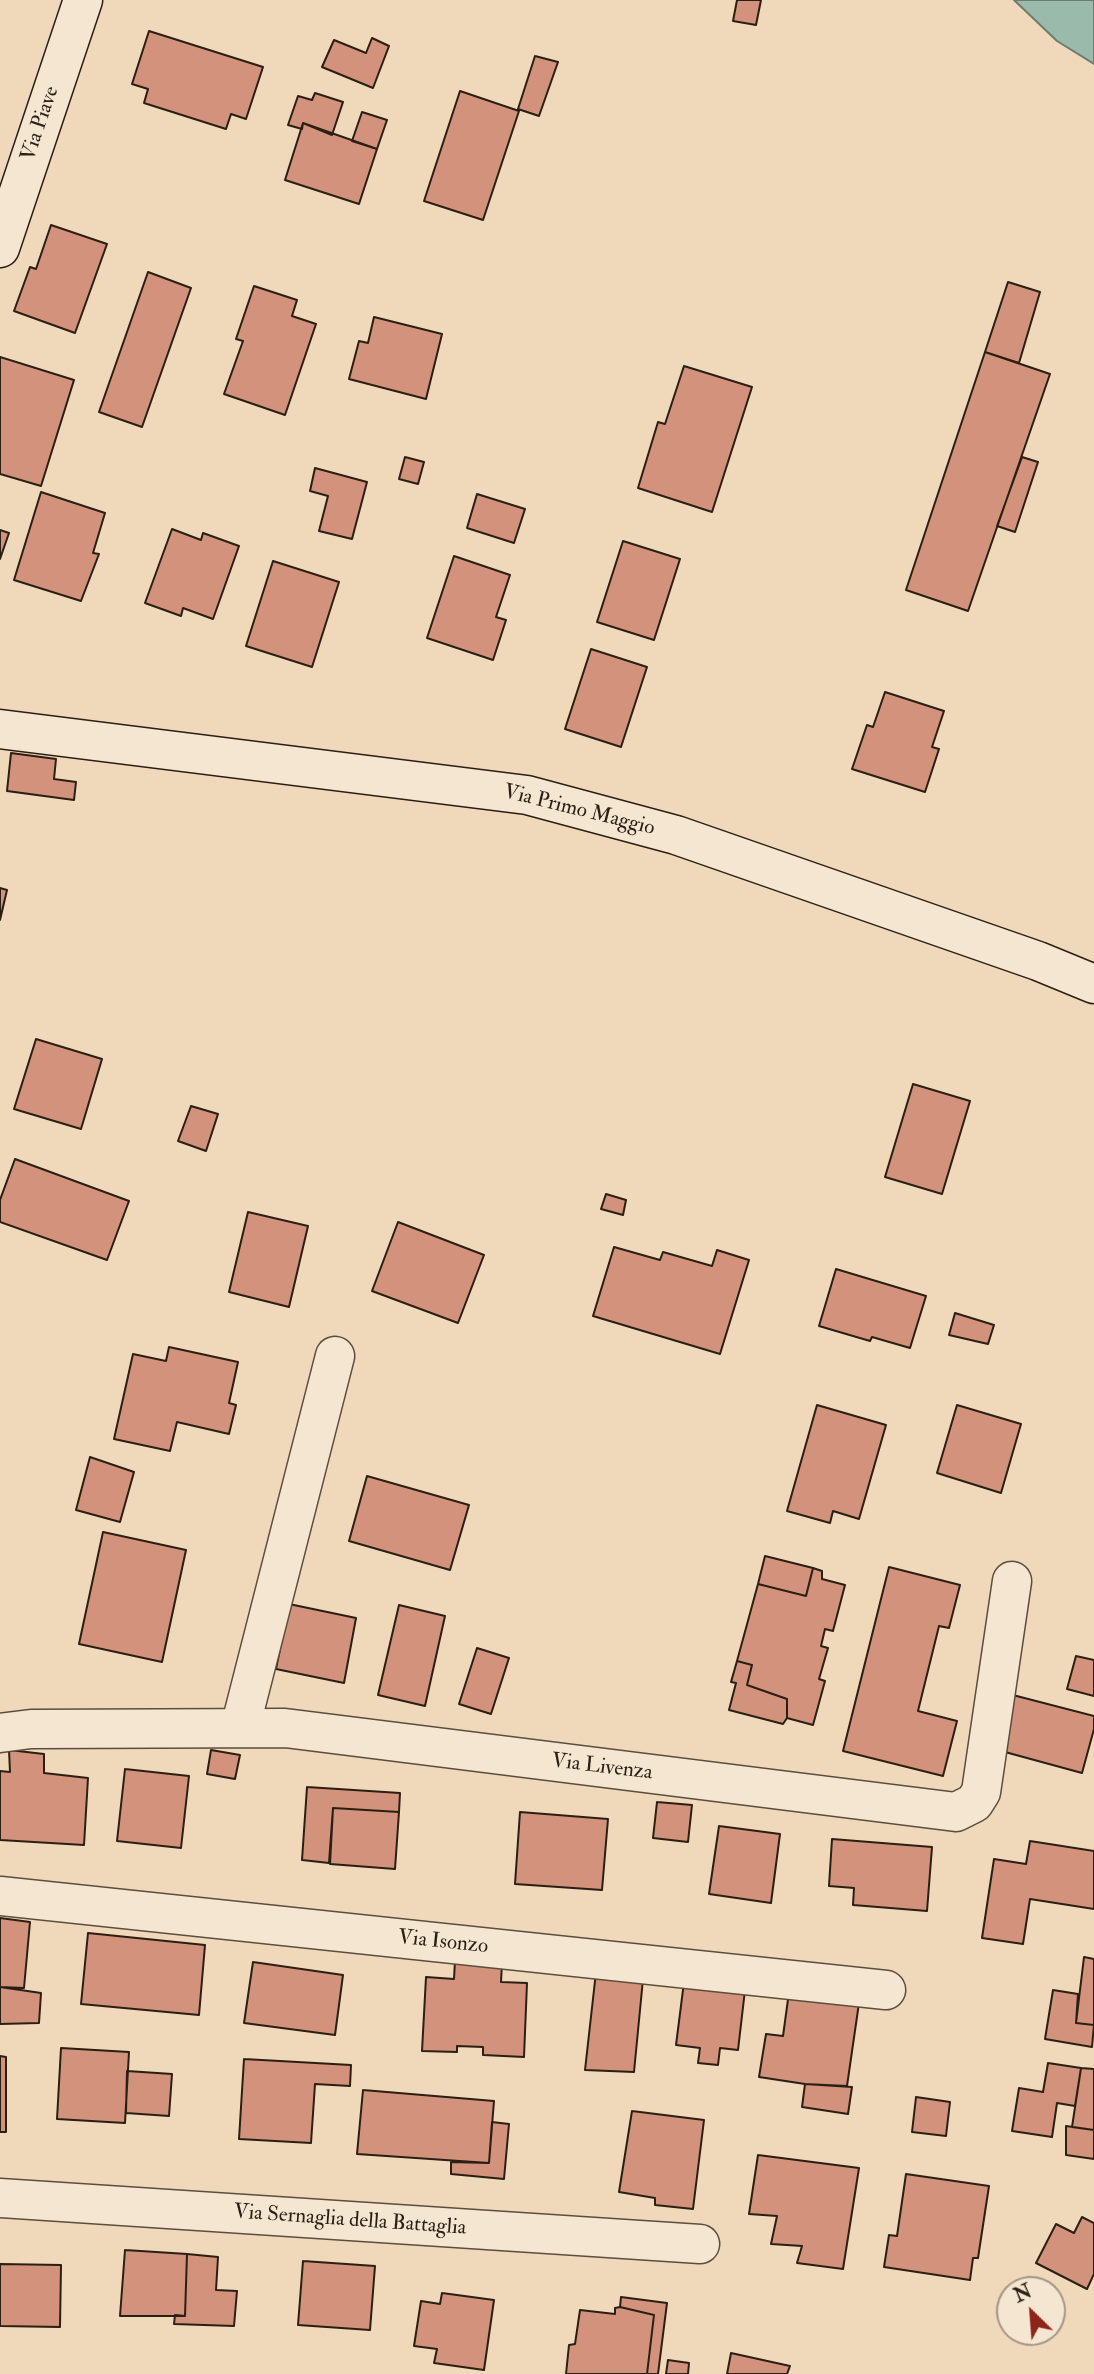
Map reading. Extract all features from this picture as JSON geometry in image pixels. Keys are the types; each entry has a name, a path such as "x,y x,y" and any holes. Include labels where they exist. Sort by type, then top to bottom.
{"street":[{"name":"Via Piave","path":"0,248 83,0"},
{"name":"Via Primo Maggio","path":"0,729 527,795 676,835 1038,961 1094,985"},
{"path":"240,1728 335,1356"},
{"name":"Via Livenza","path":"0,1733 31,1729 285,1728 956,1812 974,1803 981,1792 1012,1581"},
{"name":"Via Isonzo","path":"0,1896 886,1990"},
{"name":"Via Sernaglia della Battaglia","path":"0,2199 700,2244"}],"shaded area":[{"path":"1014,0 1094,0 1094,64 1057,41"}],"building":[{"path":"737,0 761,0 756,25 733,21"},
{"path":"149,31 263,67 246,119 231,114 226,129 144,103 148,89 132,84"},
{"path":"372,38 389,46 373,88 322,67 334,40 366,53"},
{"path":"535,56 558,62 539,116 518,109"},
{"path":"460,91 519,111 483,220 424,201"},
{"path":"315,93 343,102 332,135 303,123 302,129 288,125 298,96 312,100"},
{"path":"362,112 387,120 377,149 352,141"},
{"path":"303,123 377,149 359,204 285,180"},
{"path":"51,225 107,244 75,333 14,311 30,267 36,269"},
{"path":"148,272 191,288 142,427 99,412"},
{"path":"1008,282 1040,292 1019,363 985,352"},
{"path":"254,286 297,300 292,316 316,324 285,415 224,394 243,341 236,339"},
{"path":"374,317 442,334 426,399 349,379 359,341 368,343"},
{"path":"985,352 1050,374 968,611 906,590"},
{"path":"0,357 74,380 41,486 0,474"},
{"path":"684,366 752,387 712,512 638,488 658,422 665,424"},
{"path":"405,457 424,462 418,484 399,479"},
{"path":"1022,457 1038,462 1015,532 997,526"},
{"path":"315,468 367,482 352,539 319,531 328,496 310,491"},
{"path":"41,492 105,513 93,553 99,554 81,601 14,580"},
{"path":"477,494 525,509 514,543 467,528"},
{"path":"172,529 201,540 203,533 239,546 213,619 183,608 181,616 145,603"},
{"path":"0,530 9,533 0,559"},
{"path":"623,541 680,559 654,640 597,622"},
{"path":"454,556 510,575 496,617 506,620 493,660 427,638"},
{"path":"273,561 339,582 312,667 246,646"},
{"path":"591,649 647,667 621,747 565,729"},
{"path":"885,692 944,711 932,747 939,749 925,792 852,769 867,725 873,727"},
{"path":"11,753 56,759 54,779 76,782 74,800 7,791"},
{"path":"0,888 7,890 0,920"},
{"path":"36,1039 102,1059 81,1129 14,1109"},
{"path":"913,1084 970,1101 942,1194 885,1177"},
{"path":"191,1106 218,1114 206,1151 178,1141"},
{"path":"15,1159 129,1201 107,1260 0,1222 0,1200"},
{"path":"606,1194 626,1200 623,1215 601,1209"},
{"path":"248,1212 308,1226 289,1307 229,1292"},
{"path":"398,1222 484,1255 458,1323 372,1291"},
{"path":"614,1247 660,1260 663,1252 712,1266 717,1250 749,1260 720,1354 593,1316"},
{"path":"836,1269 926,1296 910,1348 872,1337 870,1341 819,1326"},
{"path":"955,1313 994,1325 988,1344 949,1335"},
{"path":"169,1347 238,1362 229,1403 236,1405 229,1434 177,1422 170,1451 114,1439 133,1354 166,1361"},
{"path":"817,1405 886,1425 859,1519 833,1511 830,1523 787,1511"},
{"path":"957,1405 1021,1424 1001,1493 937,1473"},
{"path":"90,1457 134,1472 120,1522 76,1510"},
{"path":"367,1476 469,1505 450,1570 349,1541"},
{"path":"103,1532 186,1550 162,1662 79,1644"},
{"path":"765,1556 813,1568 806,1596 758,1584"},
{"path":"889,1567 960,1585 949,1628 939,1626 918,1711 957,1721 943,1776 843,1751"},
{"path":"813,1568 822,1571 822,1579 845,1585 833,1631 825,1629 821,1646 828,1648 819,1679 825,1681 813,1725 787,1718 787,1699 747,1685 752,1665 737,1661 758,1584 806,1596"},
{"path":"289,1604 356,1618 344,1683 276,1669"},
{"path":"399,1605 445,1616 425,1706 378,1695"},
{"path":"477,1648 509,1658 491,1714 459,1704"},
{"path":"1076,1656 1094,1660 1094,1696 1067,1689"},
{"path":"737,1661 752,1665 747,1685 787,1699 787,1718 783,1724 729,1710 736,1683 731,1682"},
{"path":"1009,1694 1094,1716 1094,1729 1082,1773 994,1749"},
{"path":"9,1750 44,1754 44,1773 88,1778 84,1845 0,1840 0,1771 10,1772"},
{"path":"211,1750 240,1755 235,1779 207,1774"},
{"path":"125,1769 189,1776 181,1848 117,1841"},
{"path":"307,1787 400,1793 399,1812 333,1808 329,1863 302,1860"},
{"path":"657,1802 692,1805 688,1842 653,1838"},
{"path":"333,1808 399,1812 395,1869 330,1864"},
{"path":"520,1812 608,1819 602,1890 515,1884"},
{"path":"719,1826 780,1834 771,1903 709,1894"},
{"path":"832,1839 932,1847 927,1911 853,1905 854,1888 829,1886"},
{"path":"1030,1841 1094,1851 1094,1909 1030,1899 1023,1944 982,1938 994,1859 1026,1864"},
{"path":"0,1918 30,1922 24,1988 0,1987"},
{"path":"88,1933 205,1945 199,2015 81,2004"},
{"path":"1084,1957 1094,1959 1094,2025 1076,2023"},
{"path":"455,1961 502,1963 501,1982 527,1983 524,2057 483,2055 483,2047 457,2046 457,2052 422,2051 426,1977 454,1979"},
{"path":"253,1962 343,1975 335,2035 244,2023"},
{"path":"596,1972 643,1979 634,2072 585,2070"},
{"path":"684,1982 745,1990 738,2050 720,2048 718,2065 698,2063 700,2048 676,2045"},
{"path":"0,1987 41,1993 39,2023 0,2024"},
{"path":"1053,1990 1078,1994 1076,2023 1094,2025 1092,2047 1045,2039"},
{"path":"789,1992 859,2003 847,2086 805,2084 759,2077 766,2034 783,2036"},
{"path":"61,2048 129,2052 125,2123 57,2119"},
{"path":"0,2056 6,2057 6,2132 0,2132"},
{"path":"244,2059 351,2065 350,2086 315,2084 311,2143 239,2139"},
{"path":"1048,2063 1081,2068 1075,2106 1057,2103 1052,2137 1012,2131 1019,2088 1043,2092"},
{"path":"1081,2068 1094,2069 1094,2130 1072,2127"},
{"path":"127,2071 172,2074 169,2116 126,2113"},
{"path":"805,2084 852,2087 848,2114 802,2107"},
{"path":"363,2090 494,2101 489,2163 357,2154"},
{"path":"916,2097 950,2102 946,2136 912,2132"},
{"path":"632,2111 704,2120 693,2209 655,2205 655,2198 619,2192"},
{"path":"492,2122 509,2124 504,2179 451,2174 451,2162 489,2163"},
{"path":"1066,2126 1094,2130 1094,2159 1066,2155"},
{"path":"758,2155 859,2168 843,2269 797,2263 802,2246 771,2244 777,2216 749,2214"},
{"path":"906,2174 989,2186 978,2258 973,2258 970,2280 884,2267 889,2235 897,2236"},
{"path":"1082,2217 1094,2223 1094,2274 1087,2289 1036,2263 1056,2224 1074,2233"},
{"path":"125,2250 187,2254 185,2316 120,2316"},
{"path":"187,2254 218,2257 216,2290 237,2291 234,2326 174,2324 175,2315 185,2316"},
{"path":"303,2261 375,2266 370,2330 298,2325"},
{"path":"0,2264 61,2265 60,2327 0,2326"},
{"path":"442,2293 494,2300 484,2370 434,2363 437,2349 414,2346 421,2301 440,2304"},
{"path":"621,2297 667,2303 658,2374 647,2374 654,2315 620,2307"},
{"path":"615,2308 654,2315 647,2374 566,2374 569,2345 575,2344 580,2310 615,2314"},
{"path":"731,2353 790,2366 787,2374 727,2374"},
{"path":"668,2360 689,2363 688,2374 666,2374"}]}
